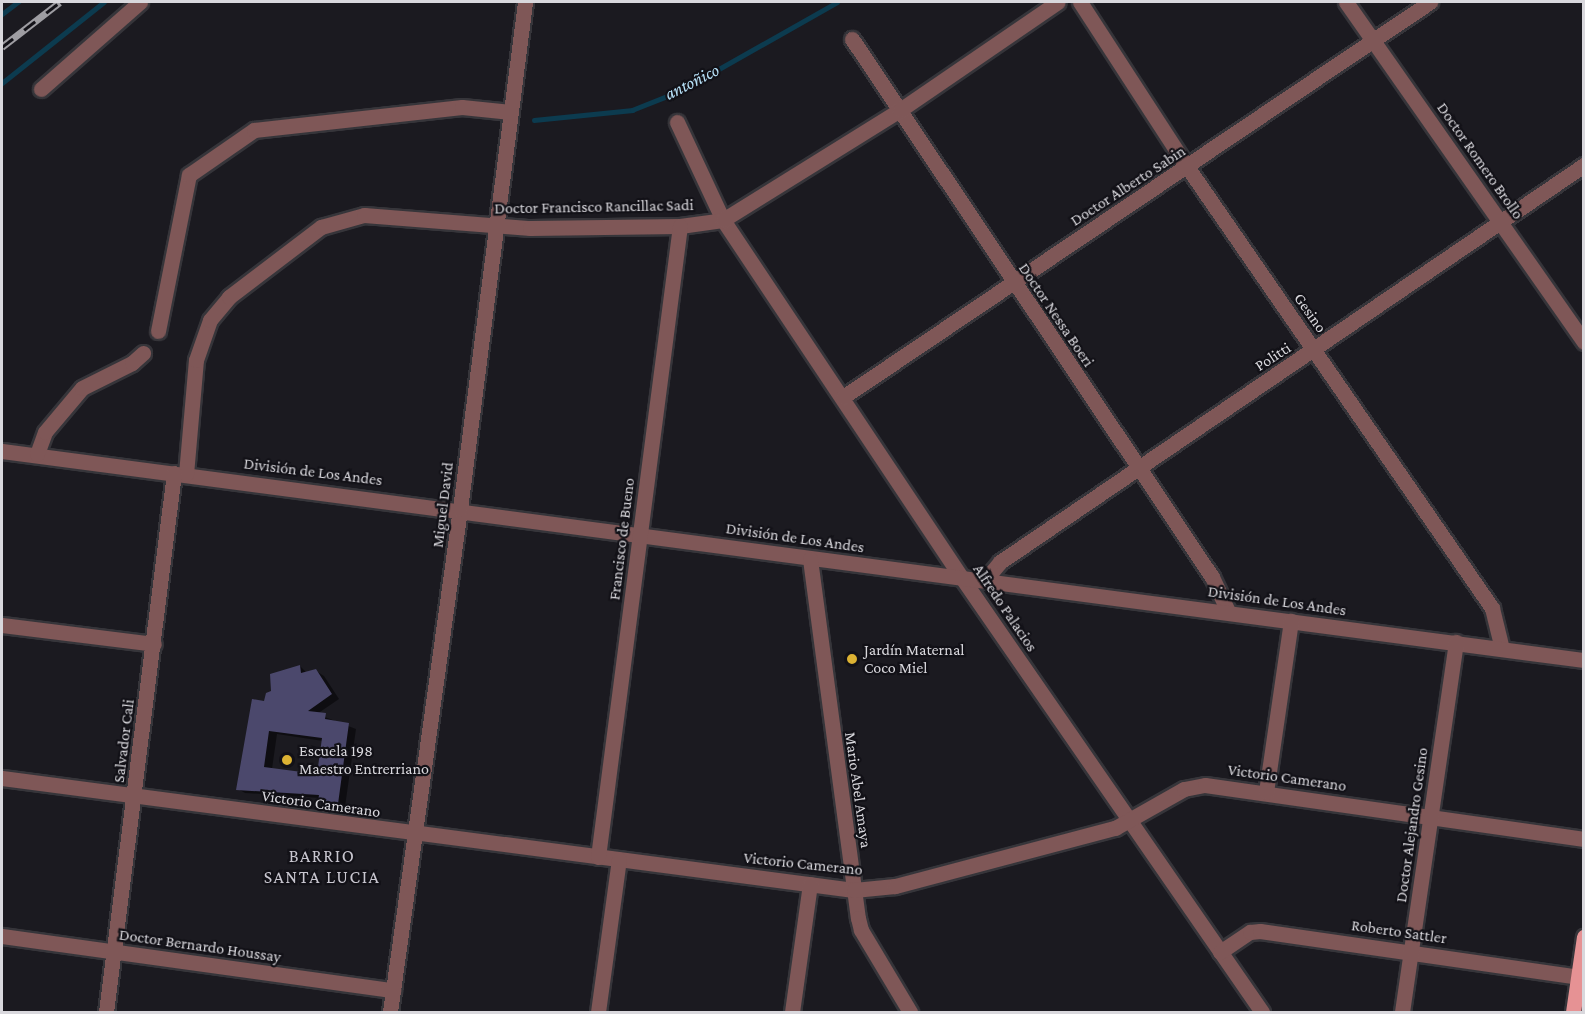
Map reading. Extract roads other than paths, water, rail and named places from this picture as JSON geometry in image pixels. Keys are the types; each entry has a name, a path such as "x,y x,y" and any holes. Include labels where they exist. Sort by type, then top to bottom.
{"main road":[{"path":"1573,1012 1584,937"}],"street":[{"path":"41,89 140,2"},
{"name":"Miguel David","path":"390,1012 460,509 525,2"},
{"name":"Doctor Francisco Rancillac Sadi","path":"210,320 229,297 310,233 335,220 364,215 496,227 680,226 723,220 900,110 1058,2"},
{"name":"Gesino","path":"1080,2 1188,168 1492,608 1502,649"},
{"name":"Doctor Romero Brollo","path":"1346,2 1584,342"},
{"name":"Doctor Alberto Sabin","path":"843,397 1188,168 1430,2"},
{"name":"Doctor Nessa Boeri","path":"852,39 1012,283 1212,577 1228,612"},
{"path":"158,332 189,175 254,130 462,107 511,112"},
{"name":"Alfredo Palacios","path":"677,122 723,220 962,578 1262,1012"},
{"name":"Politti","path":"985,580 1000,562 1137,467 1314,351 1584,165"},
{"name":"Francisco de Bueno","path":"598,856 680,226"},
{"name":"Salvador Cali","path":"106,1012 154,644 196,360 210,320"},
{"path":"37,454 45,432 82,388 132,363 143,353"},
{"name":"División de Los Andes","path":"2,450 1584,660"},
{"name":"Mario Abel Amaya","path":"810,559 861,930 910,1012"},
{"path":"1266,792 1291,621"},
{"path":"2,625 154,644"},
{"name":"Doctor Alejandro Gesino","path":"1402,1012 1456,642"},
{"name":"Victorio Camerano","path":"2,778 854,890 895,886 1130,822 1195,786 1266,792 1584,839"},
{"path":"598,1012 619,859"},
{"path":"792,1012 810,884"},
{"name":"Roberto Sattler","path":"1220,952 1250,932 1260,931 1578,976"},
{"name":"Doctor Bernardo Houssay","path":"2,936 393,990"}],"waterway":[{"path":"2,14 18,2"},
{"path":"2,83 104,2"},
{"name":"antoñico","path":"534,120 632,110 680,91 837,2"}],"railway":[{"path":"2,47 60,2"}],"place":[{"name":"Jardín Maternal Coco Miel","path":"852,659"},
{"name":"Escuela 198 Maestro Entrerriano","path":"287,760"}],"district":[{"name":"BARRIO SANTA LUCIA","path":"322,867"}]}
